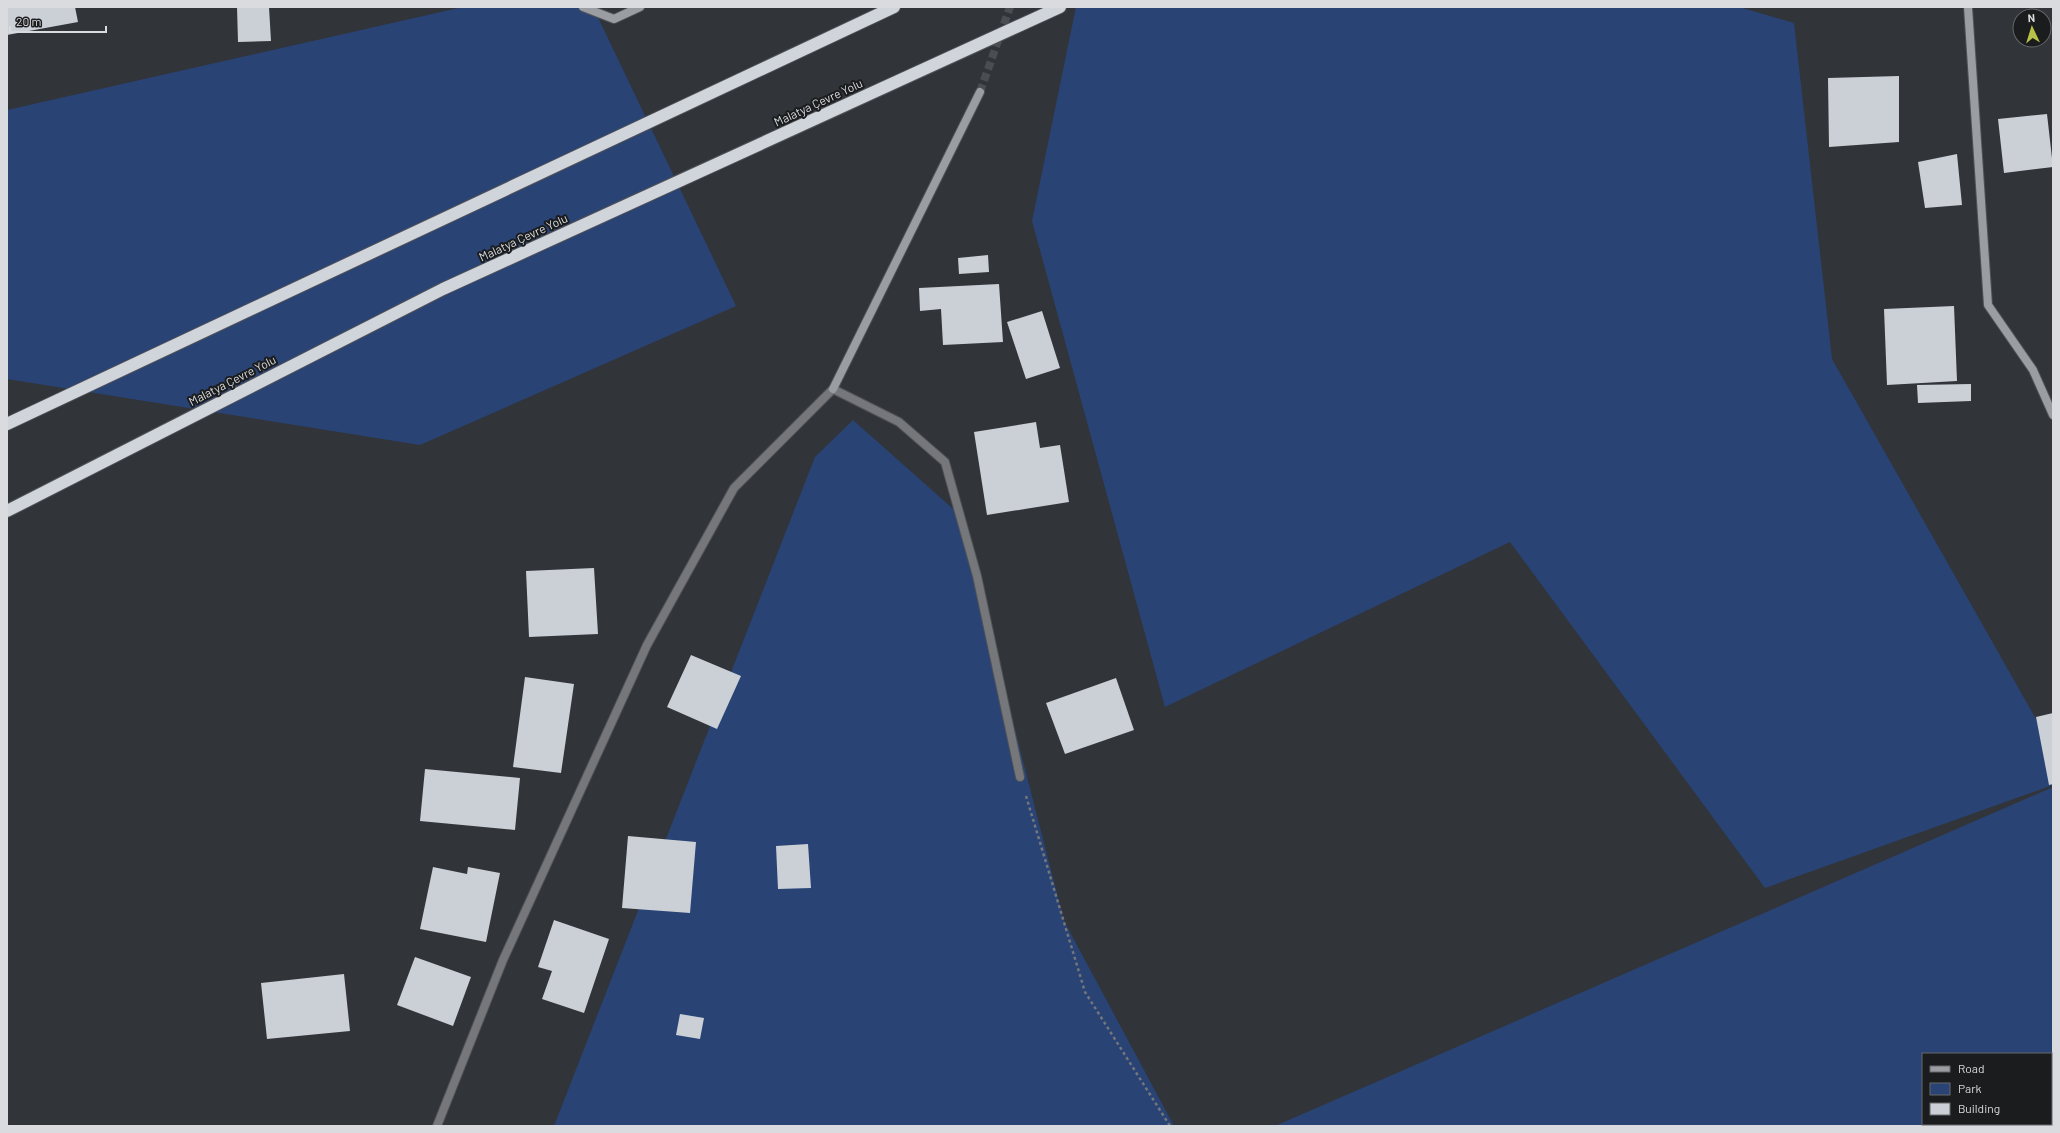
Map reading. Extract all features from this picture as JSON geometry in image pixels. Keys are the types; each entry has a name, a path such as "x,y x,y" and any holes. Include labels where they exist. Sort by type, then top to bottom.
{"highway":[{"path":"7,424 894,7"},
{"name":"Malatya Çevre Yolu","path":"7,511 444,288 1060,7"}],"street":[{"path":"583,7 614,19 640,7"},
{"path":"1968,7 1988,306 2033,370 2053,415"},
{"path":"437,1126 503,960 646,645 734,488 833,389 980,92"},
{"path":"833,389 899,422 945,462 977,576 1020,777"}],"path":[{"path":"1020,777 1086,992 1170,1126"}],"green space":[{"path":"463,7 593,7 736,306 420,445 7,379 7,110"},
{"path":"1076,7 1739,7 1794,23 1832,359 2053,749 2053,785 1765,888 1510,542 1165,707 1032,221"},
{"path":"853,420 960,515 1064,921 1174,1126 554,1126 815,457"},
{"path":"2053,787 2053,1126 1275,1126"}],"building":[{"path":"7,7 75,7 78,22 7,35"},
{"path":"237,7 269,7 271,41 238,42"},
{"path":"1899,76 1899,142 1829,147 1828,78"},
{"path":"2047,114 2053,167 2004,173 1998,119"},
{"path":"1957,154 1962,205 1925,208 1918,162"},
{"path":"988,255 989,272 959,274 958,258"},
{"path":"999,284 1003,342 943,345 941,309 920,311 919,288"},
{"path":"1954,306 1957,381 1887,385 1884,309"},
{"path":"1042,311 1060,368 1026,379 1007,322"},
{"path":"1971,384 1971,401 1918,403 1917,385"},
{"path":"1036,422 1040,448 1060,445 1069,502 987,515 974,432"},
{"path":"594,568 598,634 529,637 526,571"},
{"path":"691,655 741,676 717,729 667,707"},
{"path":"525,677 574,684 561,773 513,767"},
{"path":"1116,678 1134,730 1065,754 1046,703"},
{"path":"2053,713 2053,784 2049,785 2036,717"},
{"path":"425,769 520,778 515,830 420,821"},
{"path":"628,836 696,842 690,913 622,908"},
{"path":"808,844 811,888 778,889 776,846"},
{"path":"433,867 467,874 468,867 500,873 486,942 420,929"},
{"path":"554,920 609,939 584,1013 542,999 552,971 538,967"},
{"path":"415,957 471,977 453,1026 397,1005"},
{"path":"344,974 350,1031 267,1039 261,983"},
{"path":"680,1014 704,1018 700,1039 676,1035"}],"tunnel":[{"path":"980,92 1010,7"}]}
